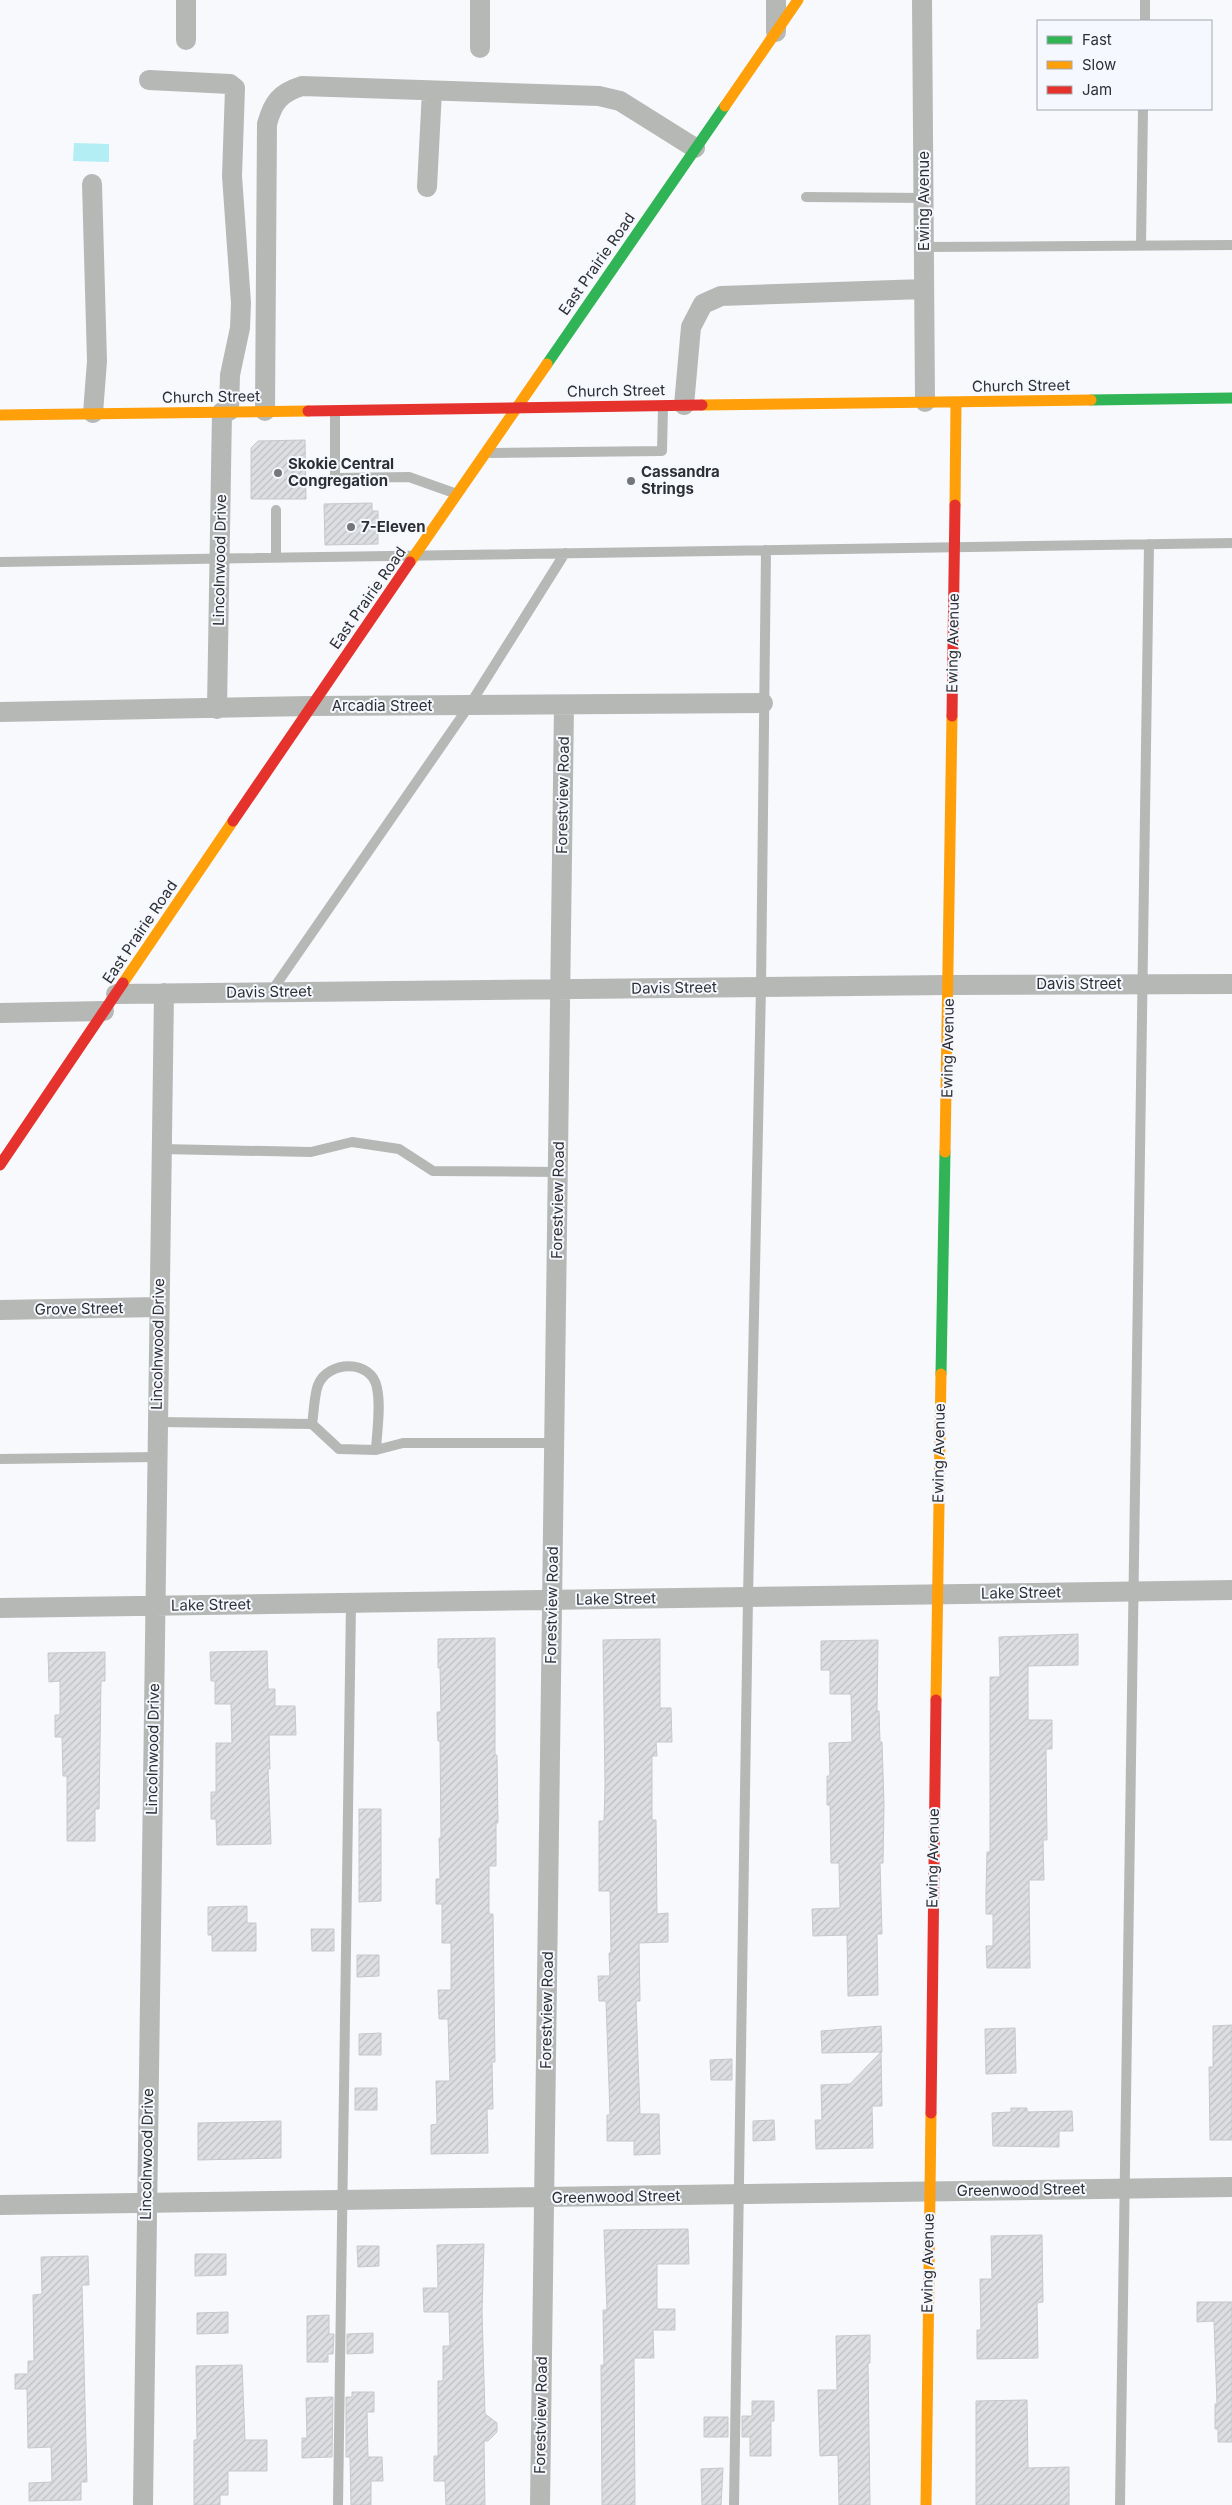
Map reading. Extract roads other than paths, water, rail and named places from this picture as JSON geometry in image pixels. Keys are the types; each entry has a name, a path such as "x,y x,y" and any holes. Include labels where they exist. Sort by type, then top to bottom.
{"street":[{"path":"186,0 186,40"},
{"path":"480,0 480,48"},
{"path":"776,0 776,32"},
{"name":"East Prairie Road","path":"0,1165 311,706 798,0"},
{"name":"Ewing Avenue","path":"922,0 925,402"},
{"name":"Lincolnwood Drive","path":"149,80 230,84 235,88 232,176 241,303 240,328 230,375 225,412 217,709"},
{"path":"266,411 268,124 272,107 280,96 302,86 599,96 620,101 695,148"},
{"path":"426,186 432,90"},
{"path":"92,184 97,361 93,413"},
{"path":"684,405 691,327 703,304 721,296 924,290"},
{"name":"Church Street","path":"0,415 1232,398"},
{"name":"Ewing Avenue","path":"926,2505 937,1594 949,985 956,402"},
{"name":"Arcadia Street","path":"0,712 311,706 564,706 763,703"},
{"name":"Forestview Road","path":"540,2505 564,706"},
{"name":"Davis Street","path":"116,994 949,985 1232,984"},
{"name":"Lincolnwood Drive","path":"143,2505 164,993"},
{"path":"0,1012 104,1010"},
{"name":"Grove Street","path":"0,1310 159,1308"},
{"name":"Lake Street","path":"0,1608 1232,1590"},
{"name":"Greenwood Street","path":"0,2205 1232,2187"}],"lane":[{"path":"1145,20 1146,0"},
{"path":"1141,245 1144,110"},
{"path":"806,197 924,198"},
{"path":"924,247 1232,244"},
{"path":"485,453 662,451 663,406"},
{"path":"335,410 335,478 409,476 458,495"},
{"path":"276,510 276,557"},
{"path":"0,562 1232,543"},
{"path":"1120,2505 1149,544"},
{"path":"734,2505 741,2195 748,1597 761,987 766,550"},
{"path":"271,992 469,706 565,553"},
{"path":"161,1149 311,1152 352,1142 399,1149 433,1171 558,1172"},
{"path":"312,1424 318,1385 326,1374 340,1367 352,1365 368,1371 377,1386 376,1450"},
{"path":"157,1422 312,1424 338,1449 376,1450 403,1443 554,1443"},
{"path":"0,1459 157,1457"},
{"path":"338,2505 351,1603"}],"water":[{"path":"74,143 109,144 109,162 73,161"}],"place":[{"name":"Skokie Central Congregation","path":"278,473"},
{"name":"Cassandra Strings","path":"631,481"},
{"name":"7-Eleven","path":"351,527"}]}
